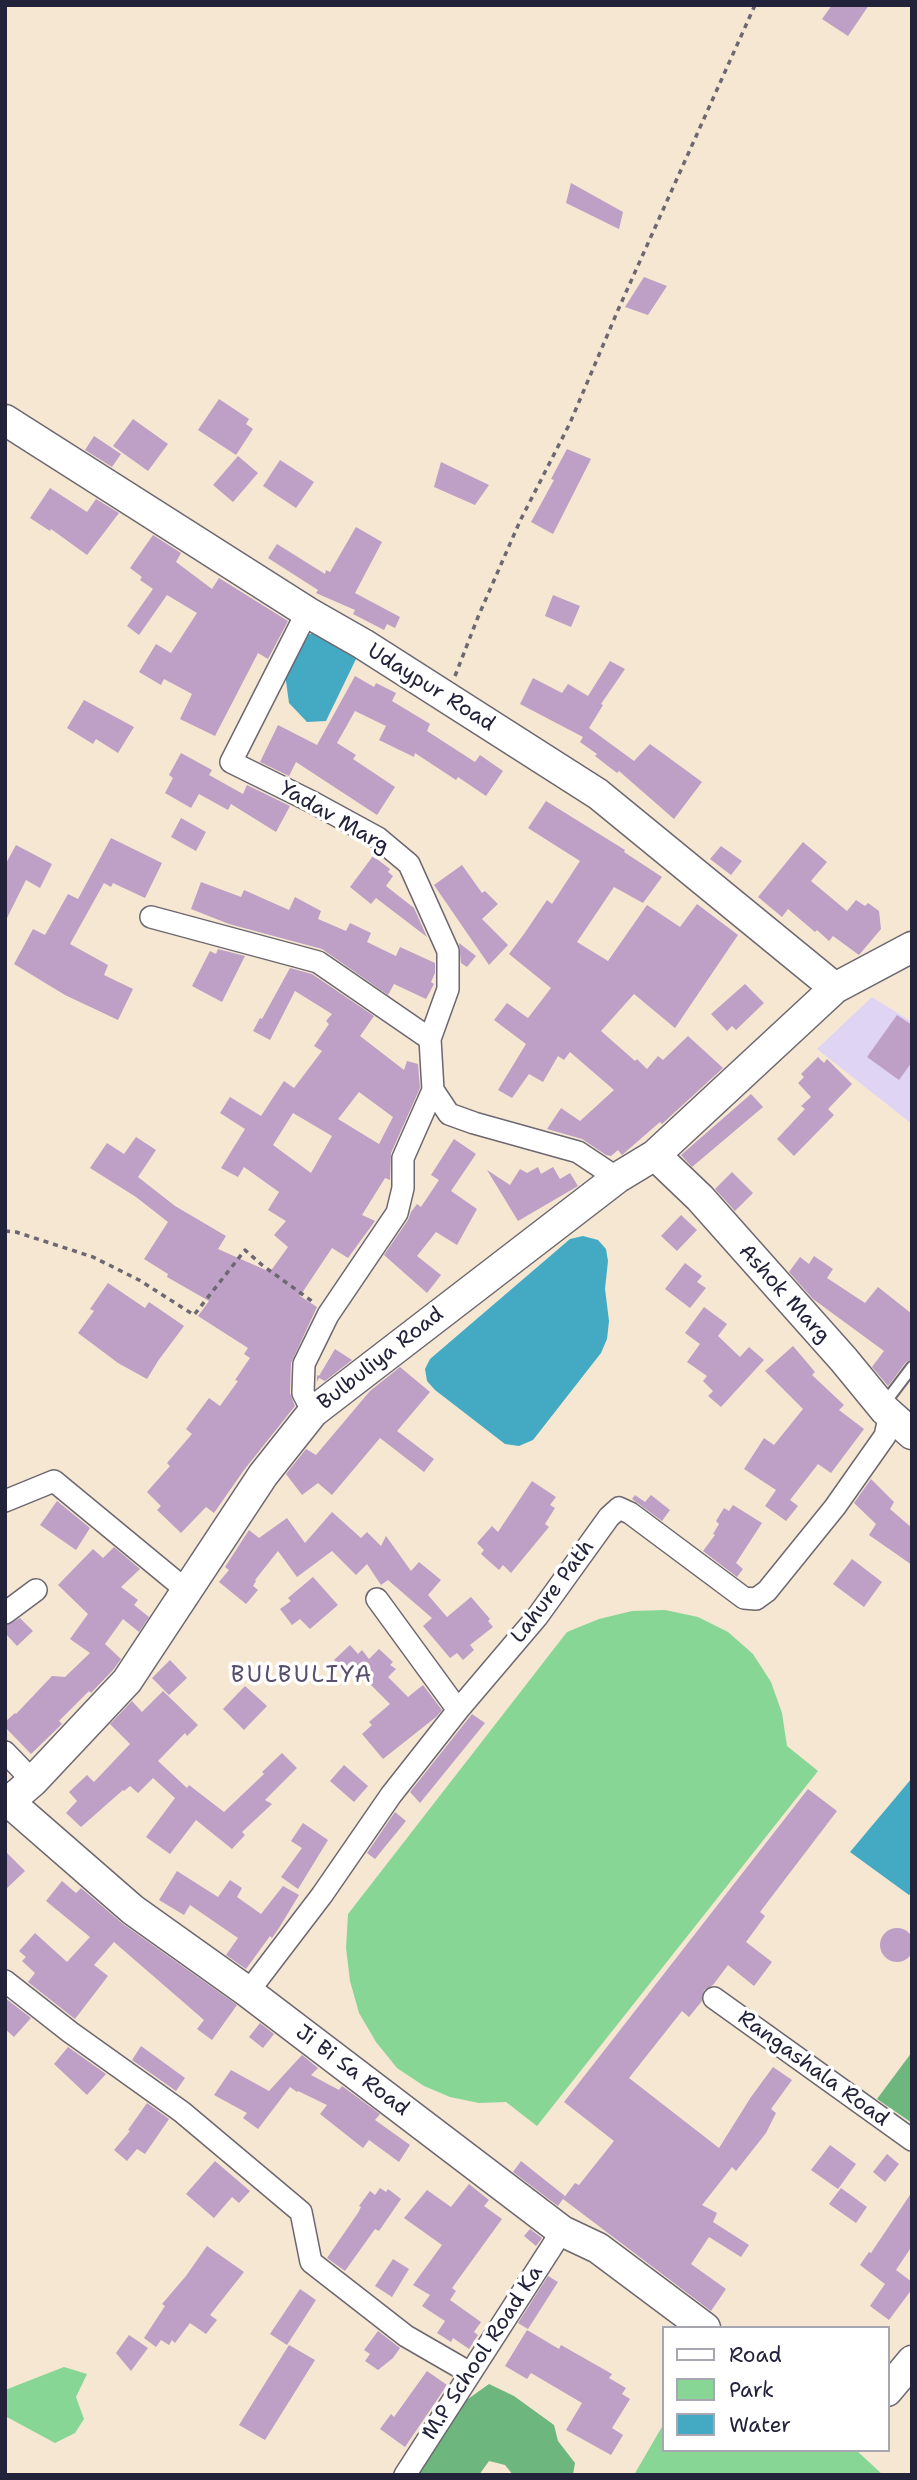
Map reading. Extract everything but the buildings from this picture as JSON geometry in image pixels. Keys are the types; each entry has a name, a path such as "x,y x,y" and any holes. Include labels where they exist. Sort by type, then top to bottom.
{"street":[{"name":"Udaypur Road","path":"5,420 598,794 835,988"},
{"name":"Yadav Marg","path":"307,612 231,762 379,838 409,864 448,950 447,989 430,1039 433,1090"},
{"path":"151,917 318,962 430,1039"},
{"name":"Bulbuliya Road","path":"7,1803 33,1781 127,1681 263,1475 313,1412 617,1178 656,1155 835,988 912,947"},
{"path":"433,1090 449,1114 579,1152 617,1178"},
{"path":"313,1412 303,1393 304,1364 330,1312 397,1213 403,1188 403,1158 433,1090"},
{"name":"Ashok Marg","path":"656,1155 699,1198 895,1418"},
{"name":"Lahure Path","path":"248,1992 322,1895 391,1795 457,1710 537,1617 609,1517 619,1508 630,1513 744,1598 757,1599 767,1591 835,1507 895,1418"},
{"path":"5,1501 54,1481 186,1590"},
{"path":"5,1613 36,1590"},
{"path":"377,1599 457,1710"},
{"path":"5,1752 33,1781"},
{"name":"Ji Bi Sa Road","path":"7,1803 133,1910 248,1992 562,2231 598,2248 702,2326"},
{"path":"5,1981 70,2032 183,2112 301,2213 311,2262 406,2336 470,2373"},
{"name":"Rangashala Road","path":"714,1998 912,2140"},
{"name":"M.P School Road Ka","path":"405,2475 562,2231"},
{"path":"889,2389 912,2361"}],"lane":[{"path":"895,1418 912,1367"}],"path":[{"path":"447,698 478,617 520,521 570,423 755,5"},
{"path":"5,1231 16,1232 93,1257 139,1280 194,1315 245,1250 299,1293 330,1312"}],"shaded area":[{"path":"872,997 912,1022 912,1124 817,1049"}],"green space":[{"path":"665,1610 698,1617 728,1632 753,1654 771,1682 782,1713 787,1746 818,1771 537,2126 506,2102 479,2103 450,2097 424,2086 397,2068 376,2042 359,2013 350,1981 346,1948 348,1914 567,1632 599,1619 632,1611"},
{"path":"912,2052 912,2123 877,2099"},
{"path":"64,2367 87,2374 76,2397 84,2419 75,2433 55,2443 5,2416 5,2390"},
{"path":"489,2384 514,2396 554,2425 558,2441 575,2463 573,2475 513,2475 505,2465 489,2461 479,2475 414,2475 461,2404"},
{"path":"662,2427 662,2452 858,2452 883,2475 634,2475"}],"water":[{"path":"314,632 357,657 326,721 307,722 289,703 285,674 306,636"},
{"path":"583,1236 598,1240 606,1249 608,1261 605,1289 609,1321 607,1339 601,1353 533,1440 519,1446 505,1444 435,1390 427,1381 425,1369 430,1359 570,1239"},
{"path":"912,1778 912,1892 909,1895 850,1852"}],"district":[{"name":"BULBULIYA","path":"302,1676"}]}
